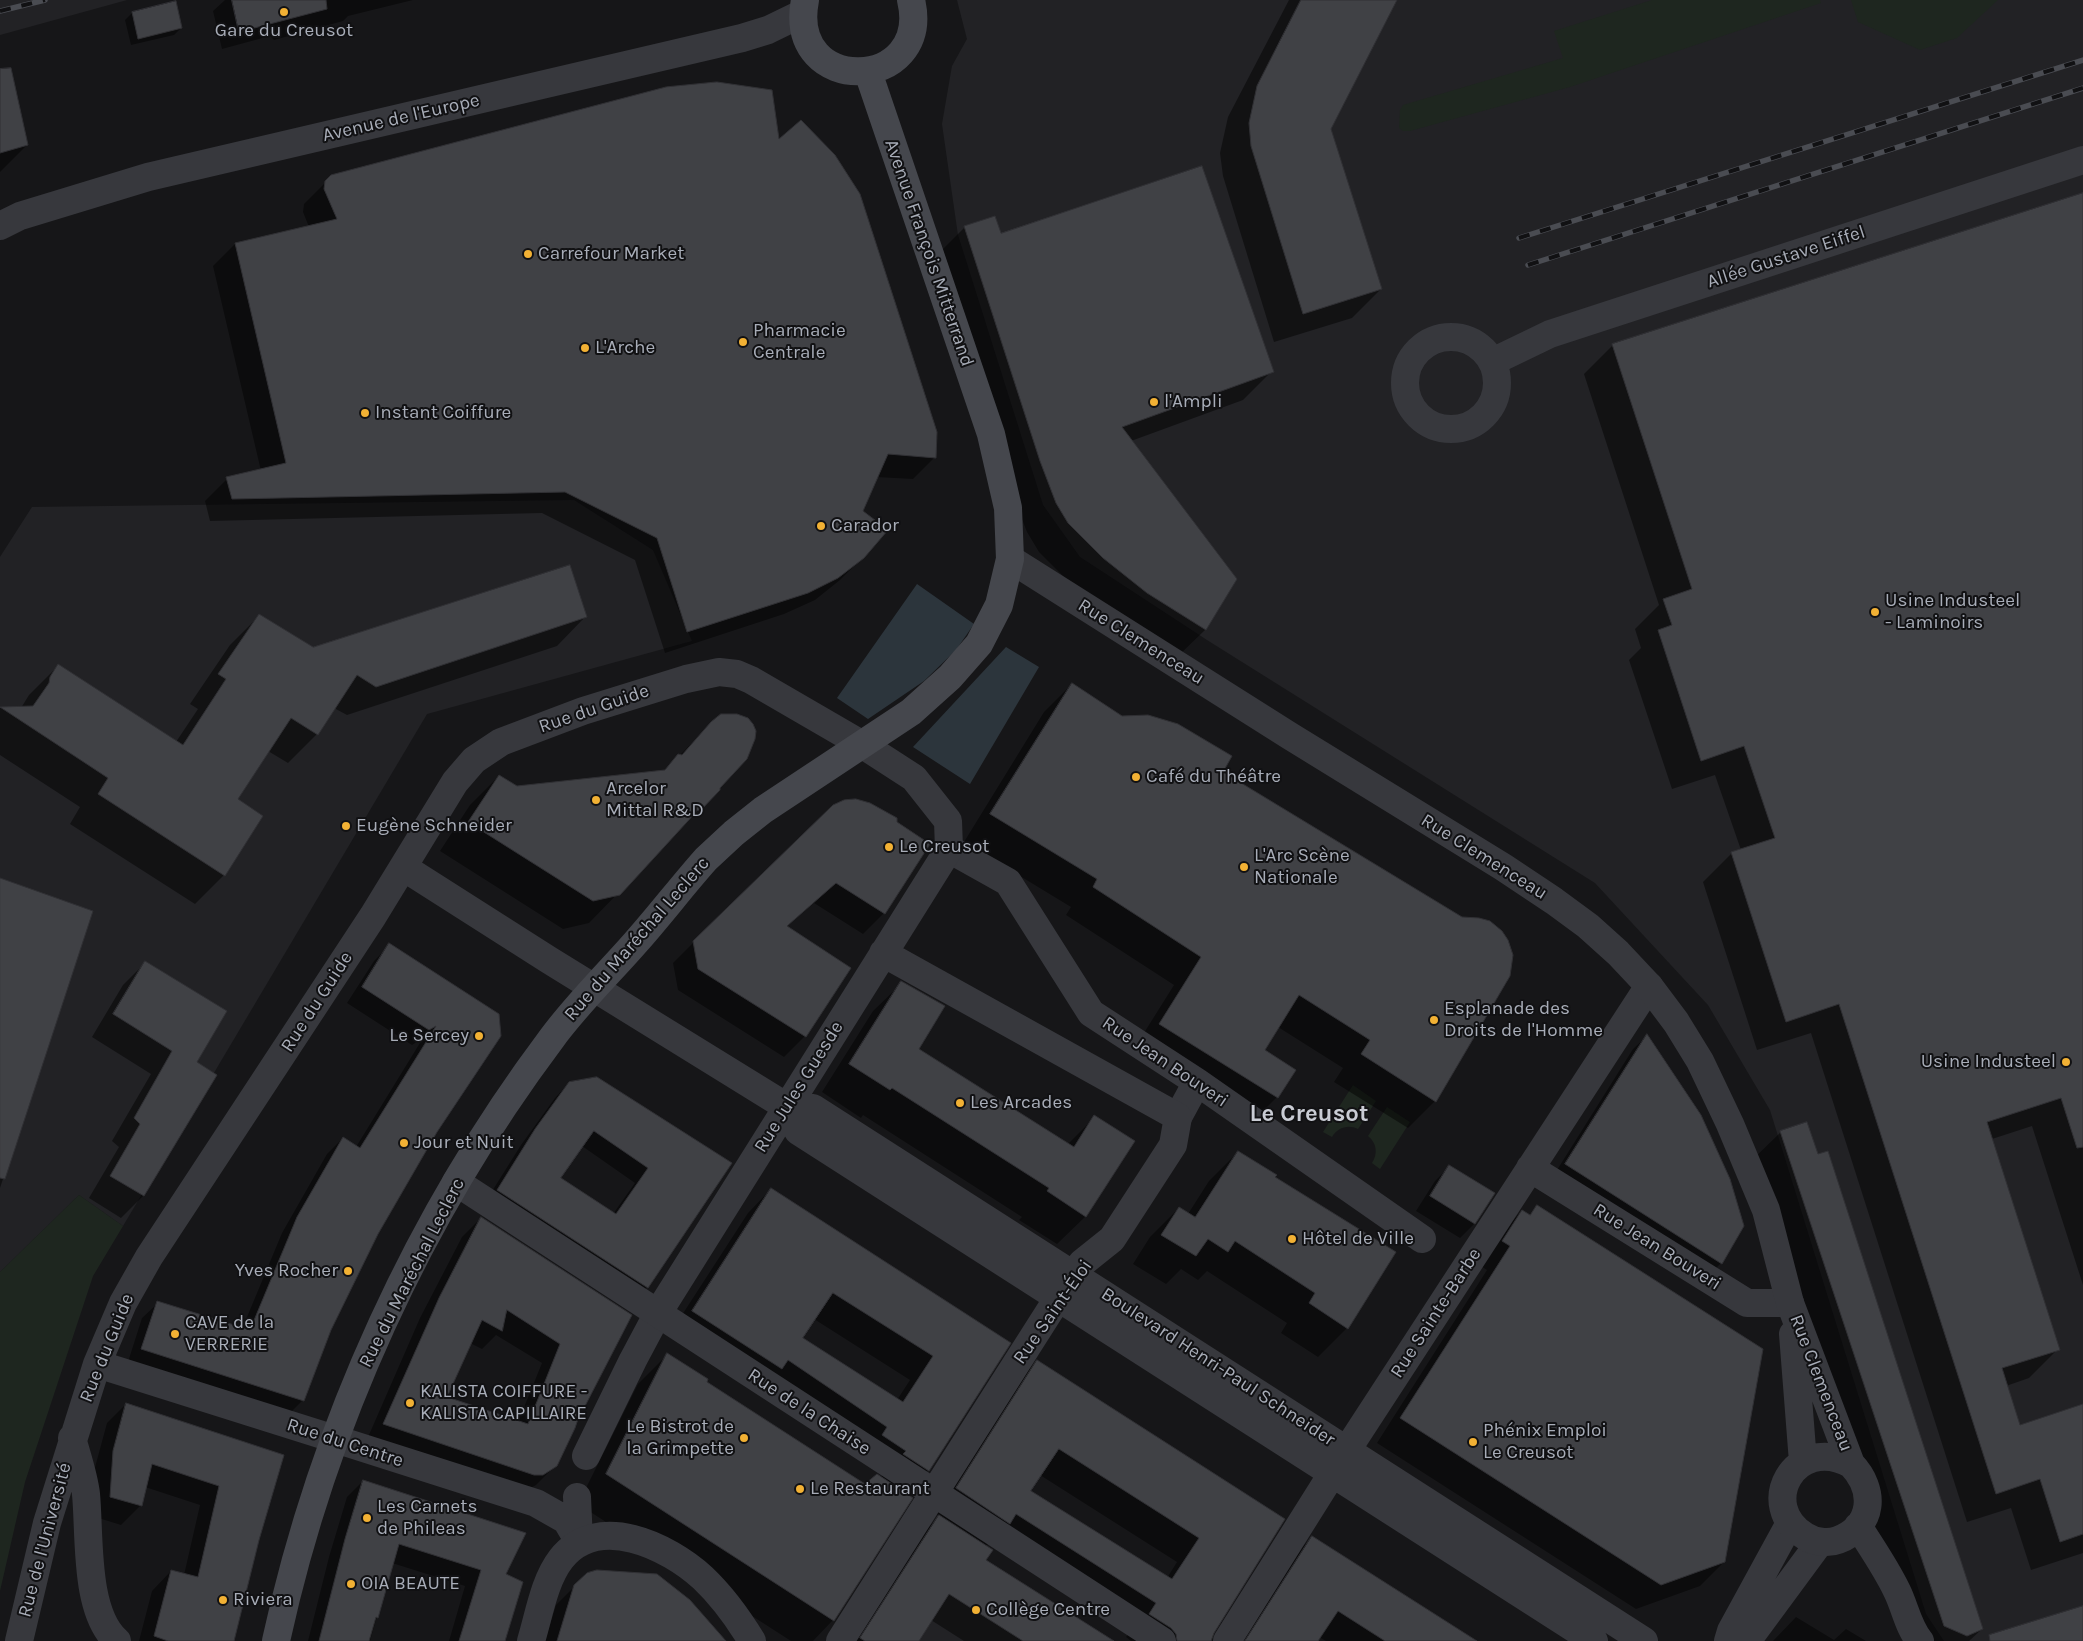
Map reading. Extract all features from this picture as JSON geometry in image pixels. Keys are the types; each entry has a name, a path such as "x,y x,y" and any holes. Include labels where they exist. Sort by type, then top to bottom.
{"main road":[{"path":"804,6 804,30 811,45 821,58 835,67 851,72 868,72 883,66 897,57 907,44 913,28 914,12 911,0"},
{"name":"Avenue François Mitterrand","path":"868,72 991,434 1008,508 1010,559"},
{"name":"Rue du Maréchal Leclerc","path":"276,1641 305,1530 335,1439 360,1377 388,1313 430,1228 485,1134 521,1080 553,1036 706,859 763,810 911,712 950,677 979,644 999,605 1010,559"}],"street":[{"name":"Avenue de l'Europe","path":"0,226 20,216 148,177 742,38 768,30 804,6"},
{"name":"Allée Gustave Eiffel","path":"1492,362 1550,334 2083,160"},
{"name":"Rue Clemenceau","path":"1010,559 1554,901 1618,953 1649,986 1676,1022 1700,1061 1730,1124 1766,1210 1790,1303 1851,1464"},
{"name":"Rue du Guide","path":"72,1438 97,1364 123,1303 149,1257 368,924 455,782 474,760 501,742 583,711 686,679 719,672 737,674 863,745"},
{"path":"863,745 914,778 948,821 949,849"},
{"name":"Rue Jules Guesde","path":"586,1456 658,1313 949,849"},
{"name":"Rue Jean Bouveri","path":"949,849 1008,882 1091,1013 1197,1082 1422,1239"},
{"name":"Boulevard Henri-Paul Schneider","path":"403,867 787,1107 813,1108 1644,1641"},
{"path":"883,953 1178,1117"},
{"name":"Rue Sainte-Barbe","path":"1227,1641 1332,1473 1649,986"},
{"name":"Rue Saint-Éloi","path":"840,1641 1058,1298 1082,1263 1112,1239 1173,1145 1178,1117 1197,1082"},
{"name":"Boulevard Henri-Paul Schneider","path":"787,1107 798,1131 1594,1641"},
{"name":"Rue Jean Bouveri","path":"1530,1168 1747,1303 1790,1303"},
{"name":"Rue de la Chaise","path":"456,1182 1162,1641"},
{"name":"Rue Clemenceau","path":"1790,1303 1803,1462 1815,1457 1828,1456 1840,1458 1851,1464 1861,1474 1867,1487 1869,1501 1866,1514 1858,1526"},
{"name":"Rue du Centre","path":"97,1364 536,1503 566,1520 580,1542"},
{"path":"72,1438 86,1492 91,1583 102,1620 117,1641"},
{"name":"Rue de l'Université","path":"19,1641 47,1522 72,1438"},
{"path":"1803,1462 1792,1471 1782,1496 1784,1510 1790,1523 1803,1536 1820,1542 1834,1541 1848,1536 1858,1526 1884,1566 1898,1593 1912,1628 1920,1641"},
{"path":"578,1497 580,1542"},
{"path":"1728,1641 1731,1632 1790,1523"},
{"path":"530,1641 549,1581 561,1559 580,1542 604,1534 635,1539 668,1553 702,1577 733,1611 752,1641"},
{"path":"1747,1641 1820,1542"}],"shaded area":[{"path":"0,0 127,0 0,35"},
{"path":"957,0 2083,0 2083,1641 1944,1641 1926,1614 1770,1110 1708,1005 1595,883 1207,640 1080,557 1043,505 958,235 942,124 952,66 967,39"},
{"path":"1652,0 1820,0 1821,3 1570,87 1410,131 1403,131 1399,128 1400,110 1403,105 1563,58 1554,31"},
{"path":"1851,0 1998,0 1957,38 1920,50 1858,22"},
{"path":"574,500 653,550 692,641 427,714 123,1226 79,1195 0,1272 0,557 32,507"},
{"path":"917,584 974,624 956,650 924,681 868,719 837,698"},
{"path":"1006,647 1039,667 970,784 913,747"},
{"path":"1353,1085 1376,1101 1358,1129 1343,1128 1332,1137 1323,1132"},
{"path":"1387,1107 1410,1122 1380,1169 1372,1163 1376,1149 1368,1136"},
{"path":"79,1195 123,1226 93,1276 25,1482 0,1591 0,1272"},
{"name":"Collège Centre","path":"939,1530 1114,1641 868,1641"}],"building":[{"name":"Gare du Creusot","path":"232,0 326,0 327,9 239,32"},
{"path":"1301,0 1397,0 1331,129 1382,289 1303,314 1251,146 1249,123 1257,86"},
{"path":"176,1 182,28 138,39 132,12"},
{"path":"11,68 28,145 0,153 0,69"},
{"name":"L'Arche","path":"717,82 772,90 779,139 801,120 835,155 860,194 937,432 936,458 888,454 863,511 888,530 864,558 838,578 808,593 687,632 657,538 565,492 232,499 226,477 286,463 235,243 337,219 324,189 325,181 331,175 666,87"},
{"path":"1202,166 1274,372 1122,427 1237,579 1206,630 1147,593 1103,558 1068,523 1056,503 1040,461 964,226 995,216 1001,233"},
{"name":"Usine Industeel - Laminoirs","path":"2083,193 2083,1147 2077,1148 2061,1098 1987,1122 2060,1350 2002,1368 2020,1425 2083,1404 2083,1534 2060,1542 2040,1479 1996,1494 1839,1004 1786,1022 1731,852 1775,838 1744,746 1701,761 1658,630 1672,625 1663,599 1692,589 1612,344"},
{"path":"570,565 587,617 376,687 357,675 318,735 291,718 238,799 263,816 225,876 98,794 108,778 0,707 33,706 49,683 50,677 58,664 183,745 226,679 218,674 259,614 313,647"},
{"path":"1072,683 1122,716 1148,715 1178,724 1232,756 1223,772 1462,917 1490,921 1502,931 1508,940 1513,955 1510,976 1436,1102 1361,1054 1370,1040 1299,995 1265,1050 1296,1070 1278,1098 1159,1024 1201,957 1093,887 1097,879 990,814"},
{"name":"Arcelor Mittal R&D","path":"721,714 737,714 748,718 753,724 756,731 755,739 747,759 620,895 593,901 468,822 499,775 517,786 665,770 678,754 682,755 711,722"},
{"path":"856,799 870,803 897,818 897,822 930,844 885,914 836,883 787,926 851,968 806,1037 698,969 693,941 833,805 844,800"},
{"path":"0,878 93,911 5,1179 0,1178"},
{"path":"389,943 499,1014 501,1036 437,1132 378,1234 331,1330 304,1401 141,1349 157,1301 250,1330 297,1217 343,1137 360,1148 436,1026 429,1030 362,987"},
{"path":"145,961 227,1011 197,1062 217,1075 144,1196 110,1176 140,1124 134,1118 172,1051 113,1014"},
{"name":"Les Arcades","path":"901,981 945,1006 919,1049 1074,1147 1094,1115 1135,1141 1086,1217 1047,1191 1049,1188 892,1088 890,1090 849,1064"},
{"path":"1647,1034 1701,1115 1730,1179 1744,1226 1722,1264 1565,1164"},
{"path":"597,1077 732,1163 648,1288 497,1190 535,1129 569,1082","holes":["594,1131 648,1168 616,1214 561,1178"]},
{"path":"1807,1122 1818,1154 1828,1151 1983,1629 1967,1636 1944,1626 1780,1131"},
{"name":"Hôtel de Ville","path":"1238,1151 1277,1175 1275,1177 1396,1252 1348,1329 1309,1303 1315,1293 1235,1241 1228,1252 1208,1239 1196,1256 1161,1235 1179,1207 1195,1217"},
{"path":"1449,1165 1495,1193 1475,1224 1430,1196"},
{"path":"771,1188 1011,1343 929,1471 903,1454 906,1451 882,1435 887,1427 788,1360 782,1369 692,1311","holes":["833,1293 933,1356 903,1402 803,1338"]},
{"path":"1537,1205 1763,1349 1725,1562 1661,1585 1400,1418 1510,1246 1502,1241 1522,1210 1530,1215"},
{"path":"481,1217 632,1315 584,1408 582,1407 575,1428 557,1466 543,1475 534,1475 383,1424 439,1298","holes":["507,1310 560,1344 528,1424 447,1397 482,1320 502,1331"]},
{"path":"667,1353 708,1379 707,1382 865,1484 877,1474 913,1498 834,1621 606,1474"},
{"path":"1037,1360 1285,1519 1214,1633 1211,1641 1177,1641 1176,1634 1171,1628 1149,1614 1156,1603 1016,1514 1010,1524 956,1488","holes":["1059,1449 1199,1538 1172,1579 1031,1491"]},
{"path":"126,1403 284,1455 259,1540 234,1641 168,1641 154,1636 171,1570 198,1577 219,1486 152,1464 142,1506 110,1497 113,1451"},
{"path":"363,1480 526,1533 506,1574 523,1582 505,1641 459,1641 481,1570 399,1544 378,1618 376,1617 369,1641 319,1641 345,1539"},
{"name":"Collège Centre","path":"939,1515 993,1550 986,1560 1114,1641 1023,1641 949,1594 919,1641 865,1641 860,1638"},
{"path":"1312,1536 1477,1641 1385,1641 1338,1611 1318,1641 1245,1641"},
{"path":"597,1570 657,1574 690,1600 726,1641 557,1641 574,1585 587,1573"},
{"path":"2083,1606 2083,1641 1990,1641 1989,1635"}],"railway":[{"path":"0,11 45,0"},
{"path":"1519,238 2083,60"},
{"path":"1528,265 2083,88"}],"place":[{"name":"Gare du Creusot","path":"284,12"},
{"name":"Carrefour Market","path":"528,254"},
{"name":"Pharmacie Centrale","path":"743,342"},
{"name":"L'Arche","path":"585,348"},
{"name":"l'Ampli","path":"1154,402"},
{"name":"Instant Coiffure","path":"365,413"},
{"name":"Carador","path":"821,526"},
{"name":"Usine Industeel - Laminoirs","path":"1875,612"},
{"name":"Café du Théâtre","path":"1136,777"},
{"name":"Arcelor Mittal R&D","path":"596,800"},
{"name":"Eugène Schneider","path":"346,826"},
{"name":"Le Creusot","path":"889,847"},
{"name":"L'Arc Scène Nationale","path":"1244,867"},
{"name":"Esplanade des Droits de l'Homme","path":"1434,1020"},
{"name":"Le Sercey","path":"479,1036"},
{"name":"Usine Industeel","path":"2066,1062"},
{"name":"Les Arcades","path":"960,1103"},
{"name":"Jour et Nuit","path":"404,1143"},
{"name":"Hôtel de Ville","path":"1292,1239"},
{"name":"Yves Rocher","path":"348,1271"},
{"name":"CAVE de la VERRERIE","path":"175,1334"},
{"name":"KALISTA COIFFURE - KALISTA CAPILLAIRE","path":"410,1403"},
{"name":"Le Bistrot de la Grimpette","path":"744,1438"},
{"name":"Phénix Emploi Le Creusot","path":"1473,1442"},
{"name":"Le Restaurant","path":"800,1489"},
{"name":"Les Carnets de Phileas","path":"367,1518"},
{"name":"OIA BEAUTE","path":"351,1584"},
{"name":"Riviera","path":"223,1600"},
{"name":"Collège Centre","path":"976,1610"}],"district":[{"name":"Le Creusot","path":"1309,1114"}]}
